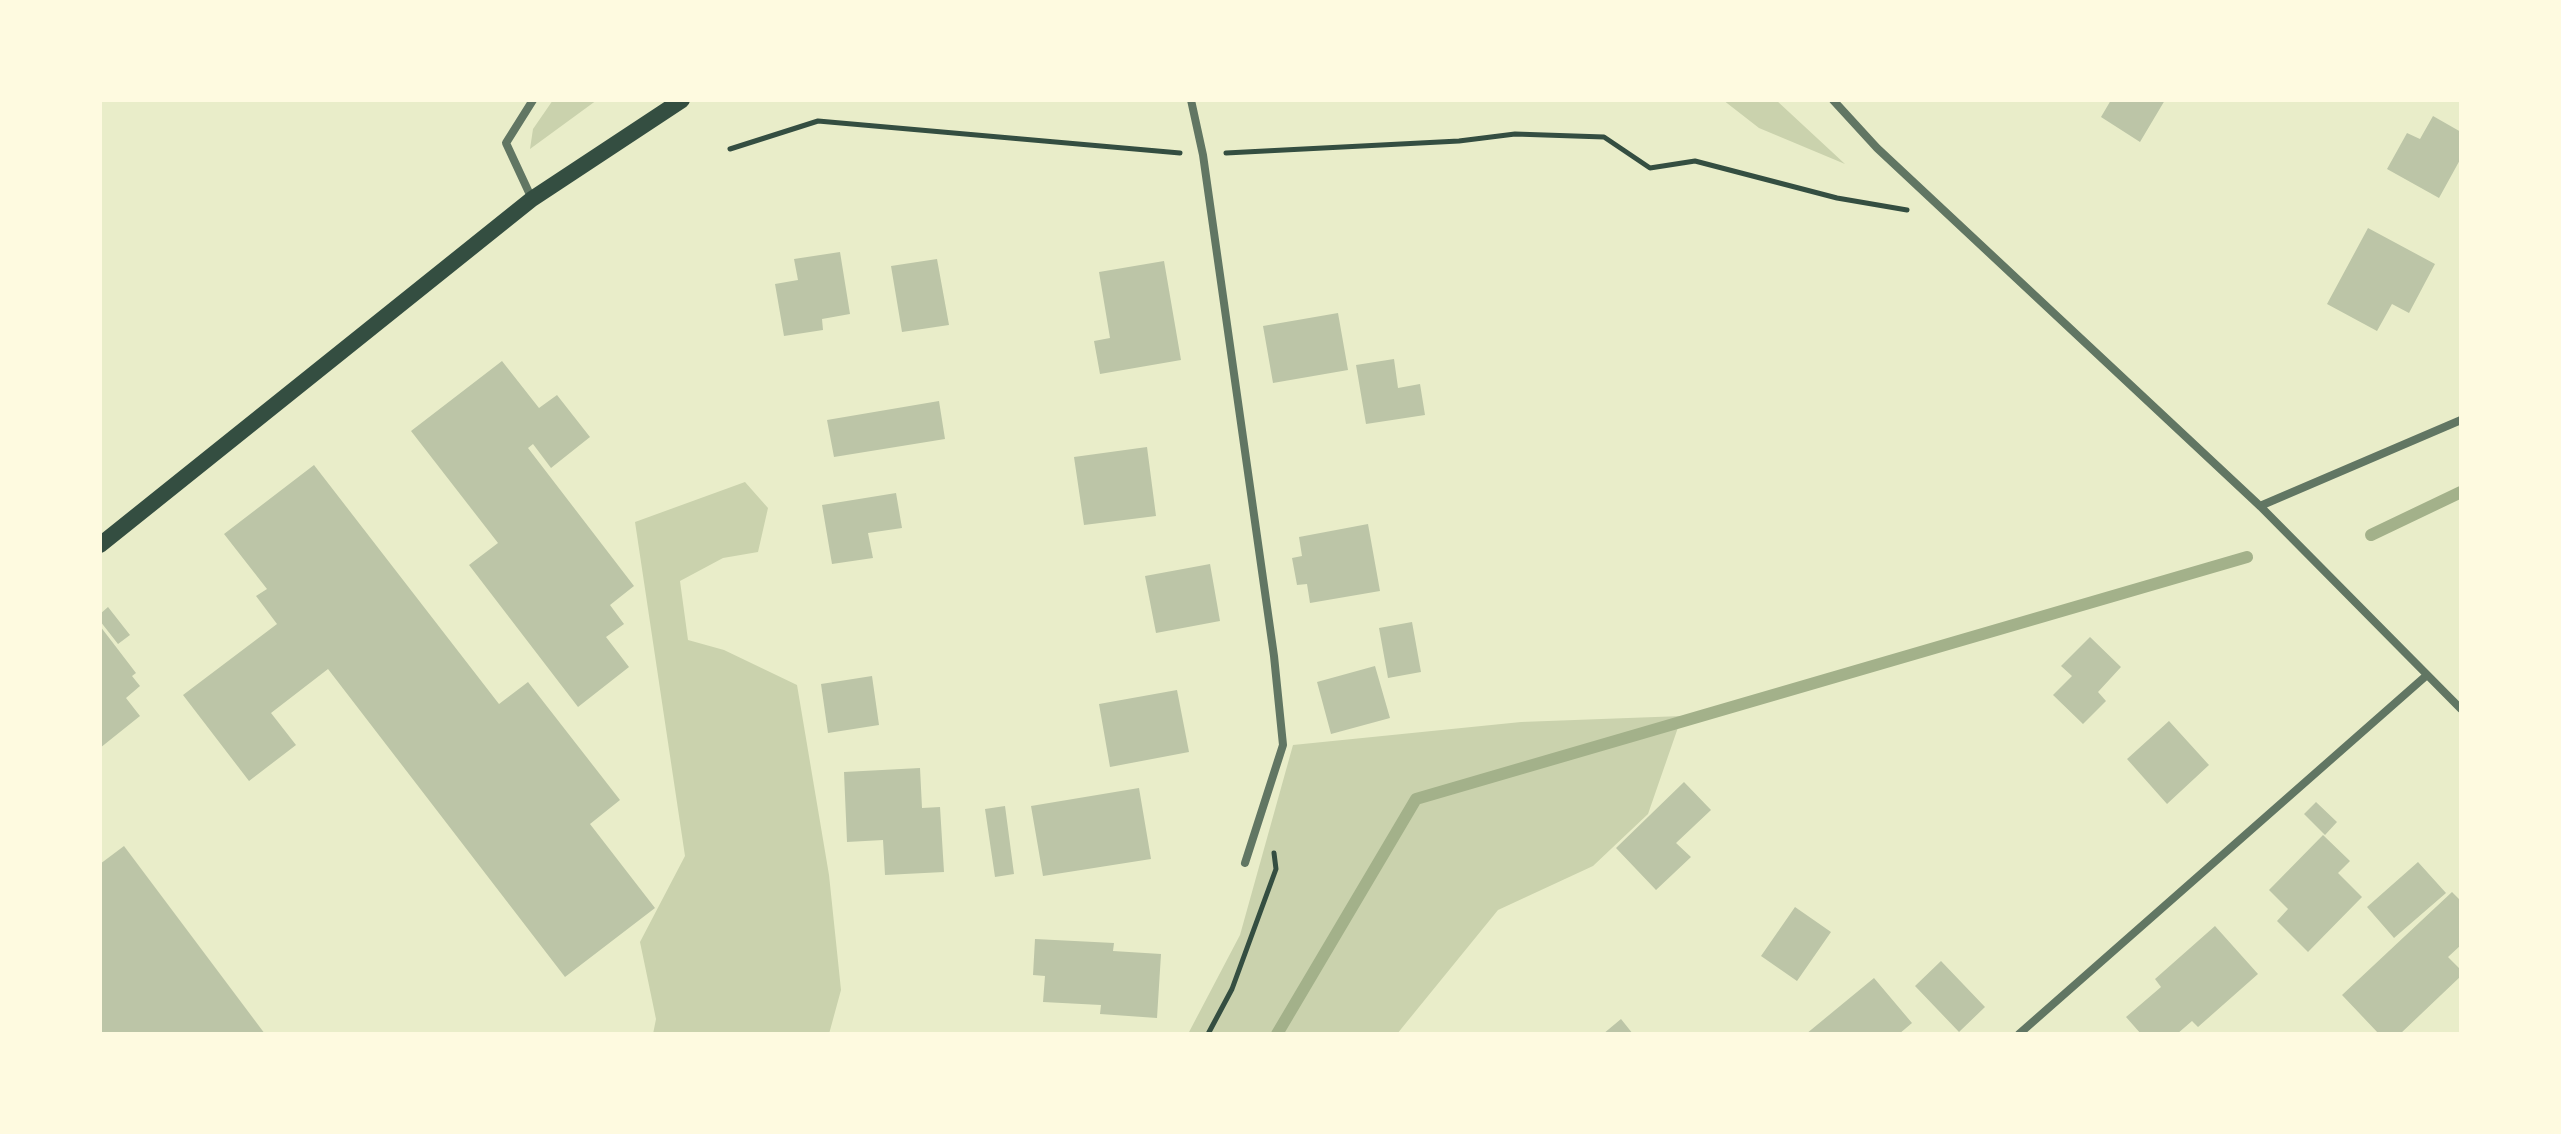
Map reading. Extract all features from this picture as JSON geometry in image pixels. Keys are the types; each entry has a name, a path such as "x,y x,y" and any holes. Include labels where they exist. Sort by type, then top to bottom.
{"main road":[{"path":"100,545 532,199 682,100"}],"street":[{"path":"532,199 506,143 533,100"},
{"path":"1191,100 1203,155 1283,745 1245,863"},
{"path":"1833,100 1877,148 2260,506 2461,709"},
{"path":"2260,506 2461,420"},
{"path":"2019,1034 2427,675"}],"path":[{"path":"730,149 818,121 1203,155 1459,141 1515,134 1604,137 1650,168 1695,161 1837,198 1952,218"},
{"path":"1208,1034 1232,989 1276,869 1268,793"}],"green space":[{"path":"553,100 597,100 530,149 533,129"},
{"path":"1723,100 1776,100 1845,164 1759,128"},
{"path":"745,482 768,508 758,552 723,558 680,581 688,640 724,650 797,685 829,875 841,990 829,1034 653,1034 656,1019 640,942 685,856 635,522"},
{"path":"1682,716 1648,814 1593,866 1498,910 1397,1034 1188,1034 1240,935 1293,745 1521,722"}],"building":[{"path":"2111,100 2165,100 2140,142 2101,117"},
{"path":"2433,116 2461,132 2461,158 2439,198 2387,169 2407,133 2420,139"},
{"path":"2368,228 2435,264 2409,313 2392,304 2377,331 2327,304"},
{"path":"840,252 850,314 822,319 823,330 784,336 775,284 798,280 794,259"},
{"path":"937,259 949,325 902,332 891,266"},
{"path":"1164,261 1181,360 1100,374 1094,341 1110,338 1099,272"},
{"path":"1338,313 1348,370 1273,383 1263,326"},
{"path":"1394,359 1398,388 1420,384 1425,415 1366,424 1356,365"},
{"path":"502,361 539,408 557,395 590,437 551,468 533,444 528,448 634,586 610,605 624,624 606,637 629,667 578,707 469,565 498,543 411,431"},
{"path":"939,401 945,439 834,457 827,420"},
{"path":"1147,447 1156,516 1084,525 1074,457"},
{"path":"314,465 499,704 528,682 620,800 590,824 655,908 565,977 328,669 271,713 296,745 249,781 183,695 277,624 256,596 267,589 224,534"},
{"path":"896,493 902,528 868,533 873,558 832,564 822,505"},
{"path":"1368,524 1380,591 1310,603 1307,584 1297,585 1292,558 1302,556 1299,537"},
{"path":"1210,564 1220,621 1156,633 1145,576"},
{"path":"108,607 130,635 118,644 100,621 100,614"},
{"path":"1412,622 1421,672 1388,678 1379,628"},
{"path":"100,626 136,673 132,676 140,686 126,698 140,716 100,748"},
{"path":"2090,637 2121,667 2098,692 2106,701 2083,724 2053,695 2072,676 2061,666"},
{"path":"1375,666 1390,718 1331,734 1317,682"},
{"path":"872,676 879,725 828,733 821,684"},
{"path":"1177,690 1189,752 1110,767 1099,704"},
{"path":"2169,721 2209,765 2167,804 2127,759"},
{"path":"920,768 922,808 940,807 944,872 885,875 883,840 847,842 844,772"},
{"path":"1684,782 1711,810 1676,843 1691,857 1656,890 1616,848"},
{"path":"1139,788 1151,859 1043,876 1031,806"},
{"path":"2316,802 2337,822 2325,835 2304,814"},
{"path":"1005,806 1014,874 995,877 985,809"},
{"path":"2323,835 2350,861 2338,873 2362,897 2308,952 2277,921 2288,909 2269,890"},
{"path":"124,846 265,1034 100,1034 100,864"},
{"path":"2418,862 2446,893 2394,938 2367,907"},
{"path":"2452,892 2461,901 2461,945 2448,957 2461,970 2461,976 2400,1034 2379,1034 2342,995"},
{"path":"1795,907 1831,932 1797,981 1761,956"},
{"path":"2215,926 2258,974 2198,1027 2192,1021 2177,1034 2141,1034 2126,1017 2161,987 2155,979"},
{"path":"1035,939 1114,943 1113,951 1161,954 1157,1018 1100,1014 1101,1005 1043,1002 1045,976 1033,975"},
{"path":"1941,961 1985,1007 1959,1032 1915,986"},
{"path":"1874,978 1912,1023 1899,1034 1806,1034"},
{"path":"1621,1019 1633,1034 1603,1034"}],"waterway":[{"path":"2371,535 2461,492"},
{"path":"1277,1034 1416,799 2247,557"}]}
